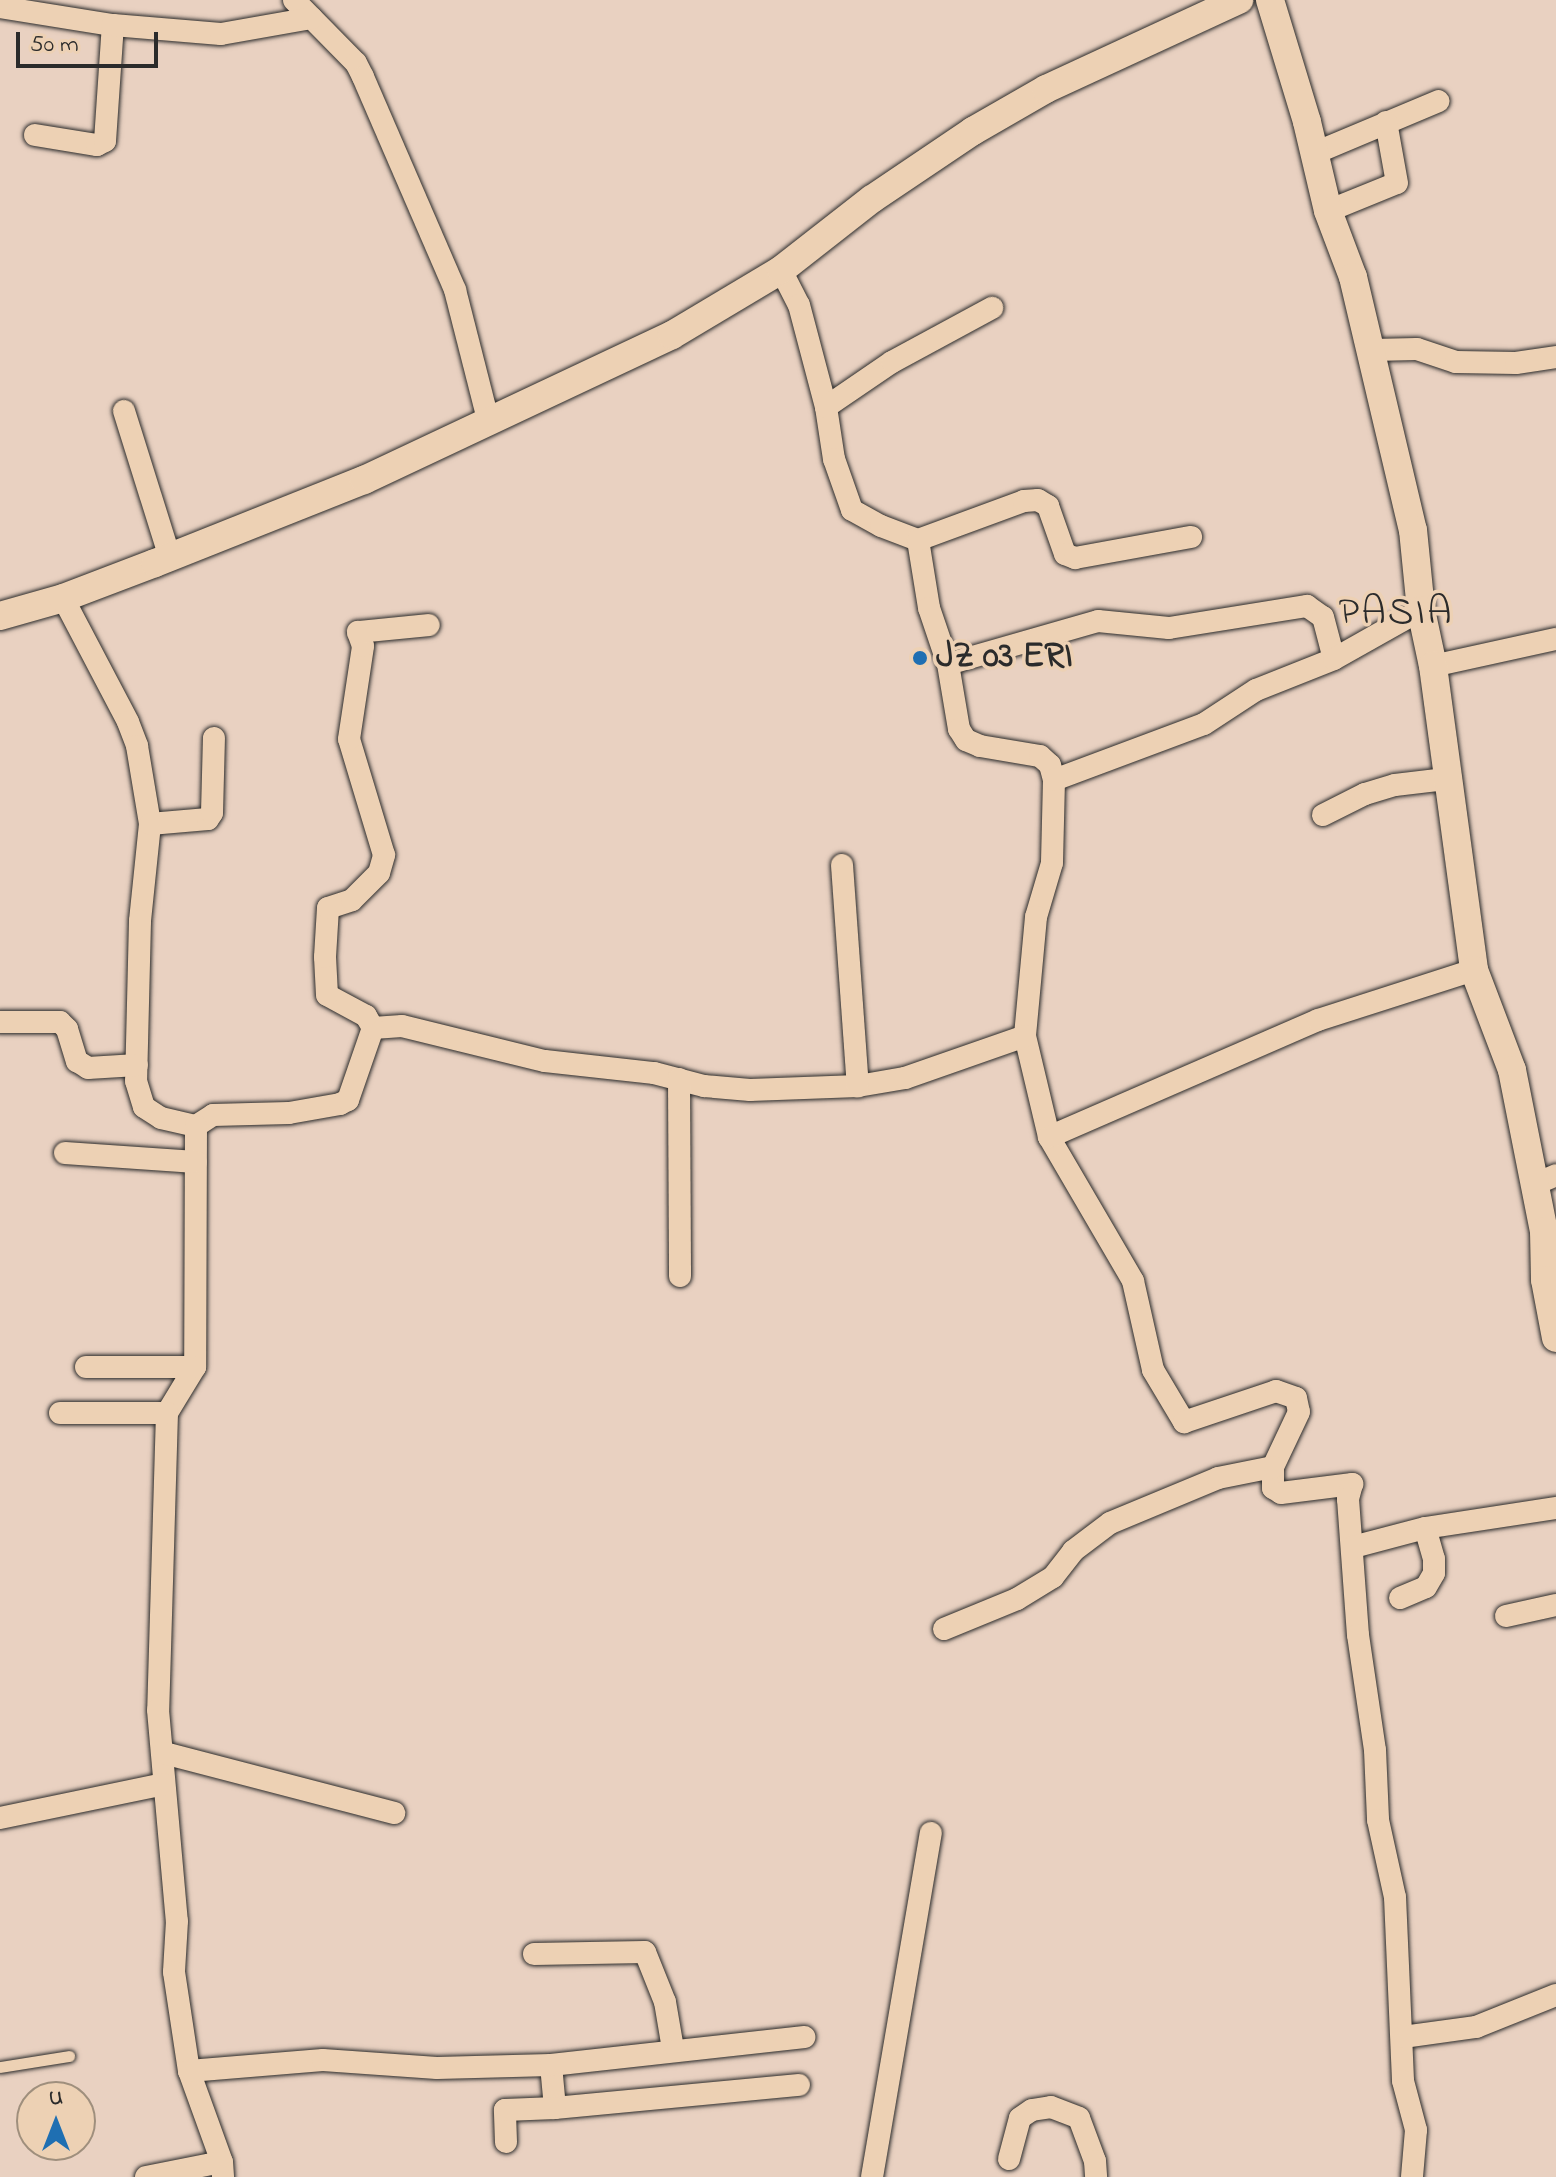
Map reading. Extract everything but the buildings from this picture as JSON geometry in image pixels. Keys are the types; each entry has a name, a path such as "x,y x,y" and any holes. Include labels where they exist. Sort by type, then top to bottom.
{"street":[{"path":"294,0 356,63 363,77 455,290 488,419"},
{"path":"0,616 63,598 364,480 672,335 781,270 872,199 1034,96 1239,0"},
{"path":"1270,0 1315,153 1328,211 1353,277 1413,530 1421,610 1433,666 1474,970 1512,1070 1544,1180 1545,1280 1556,1338"},
{"path":"0,7 113,25 221,34 312,18"},
{"path":"35,135 97,145 105,141 113,25"},
{"path":"1315,153 1439,101"},
{"path":"1328,211 1393,188 1397,183 1386,122"},
{"path":"781,270 799,305 826,407 834,459 852,510 881,526 918,540 1024,501 1038,500 1048,506 1065,554 1075,558 1191,537"},
{"path":"826,407 892,362 992,308"},
{"path":"1372,350 1417,349 1456,362 1516,363 1556,357"},
{"path":"124,411 169,555"},
{"path":"918,540 929,608 948,664 959,729 966,740 1040,756 1050,765 1054,780 1052,863 1036,917 1025,1036 1049,1137 1133,1281 1153,1370 1184,1422 1276,1391 1296,1398 1300,1404 1273,1467 1273,1488 1281,1493 1352,1484 1348,1499 1358,1635 1375,1750 1378,1820 1395,1897 1403,2081 1416,2130 1412,2177"},
{"path":"63,598 128,722 137,746 150,824 140,921 136,1081 144,1107 161,1118 196,1126 213,1115 316,1110 348,1100 373,1028 366,1016 327,995 325,957 328,908 352,900 379,873 384,855 349,739 363,646 358,632 429,625"},
{"path":"948,664 1098,621 1169,628 1307,606 1323,617 1334,659"},
{"path":"1054,780 1204,724 1256,690 1334,659 1421,610"},
{"path":"1433,666 1556,639"},
{"path":"150,824 208,819 212,813 214,738"},
{"path":"1323,815 1365,794 1395,785 1446,779"},
{"path":"842,865 858,1086"},
{"path":"1049,1137 1318,1020 1474,970"},
{"path":"0,1022 60,1022 67,1029 77,1061 88,1068 137,1065"},
{"path":"373,1028 402,1026 545,1061 654,1073 718,1088 750,1090 858,1086 932,1071 1025,1036"},
{"path":"679,1079 680,1276"},
{"path":"146,2177 223,2169 189,2071 174,1972 177,1921 158,1710 167,1413 195,1367 196,1126"},
{"path":"65,1153 196,1162"},
{"path":"86,1367 195,1367"},
{"path":"60,1413 167,1413"},
{"path":"944,1629 1017,1599 1053,1577 1073,1551 1110,1523 1218,1478 1273,1467"},
{"path":"1353,1547 1425,1528 1556,1508"},
{"path":"1400,1598 1426,1587 1434,1573 1434,1559 1425,1528"},
{"path":"1506,1616 1556,1605"},
{"path":"164,1753 394,1813"},
{"path":"0,1818 164,1784"},
{"path":"872,2177 931,1833"},
{"path":"534,1954 645,1952 665,2002 673,2049"},
{"path":"1403,2037 1476,2027 1556,1995"},
{"path":"189,2071 323,2060 437,2068 551,2065 673,2049 804,2037"},
{"path":"551,2065 555,2108"},
{"path":"506,2142 505,2110 799,2085"},
{"path":"1009,2159 1020,2118 1032,2110 1051,2107 1079,2118 1095,2161 1096,2177"}],"lane":[{"path":"0,2067 69,2056"}],"place":[{"name":"JZ 03 ERI","path":"920,658"}],"district":[{"name":"PASIA","path":"1396,614"}]}
